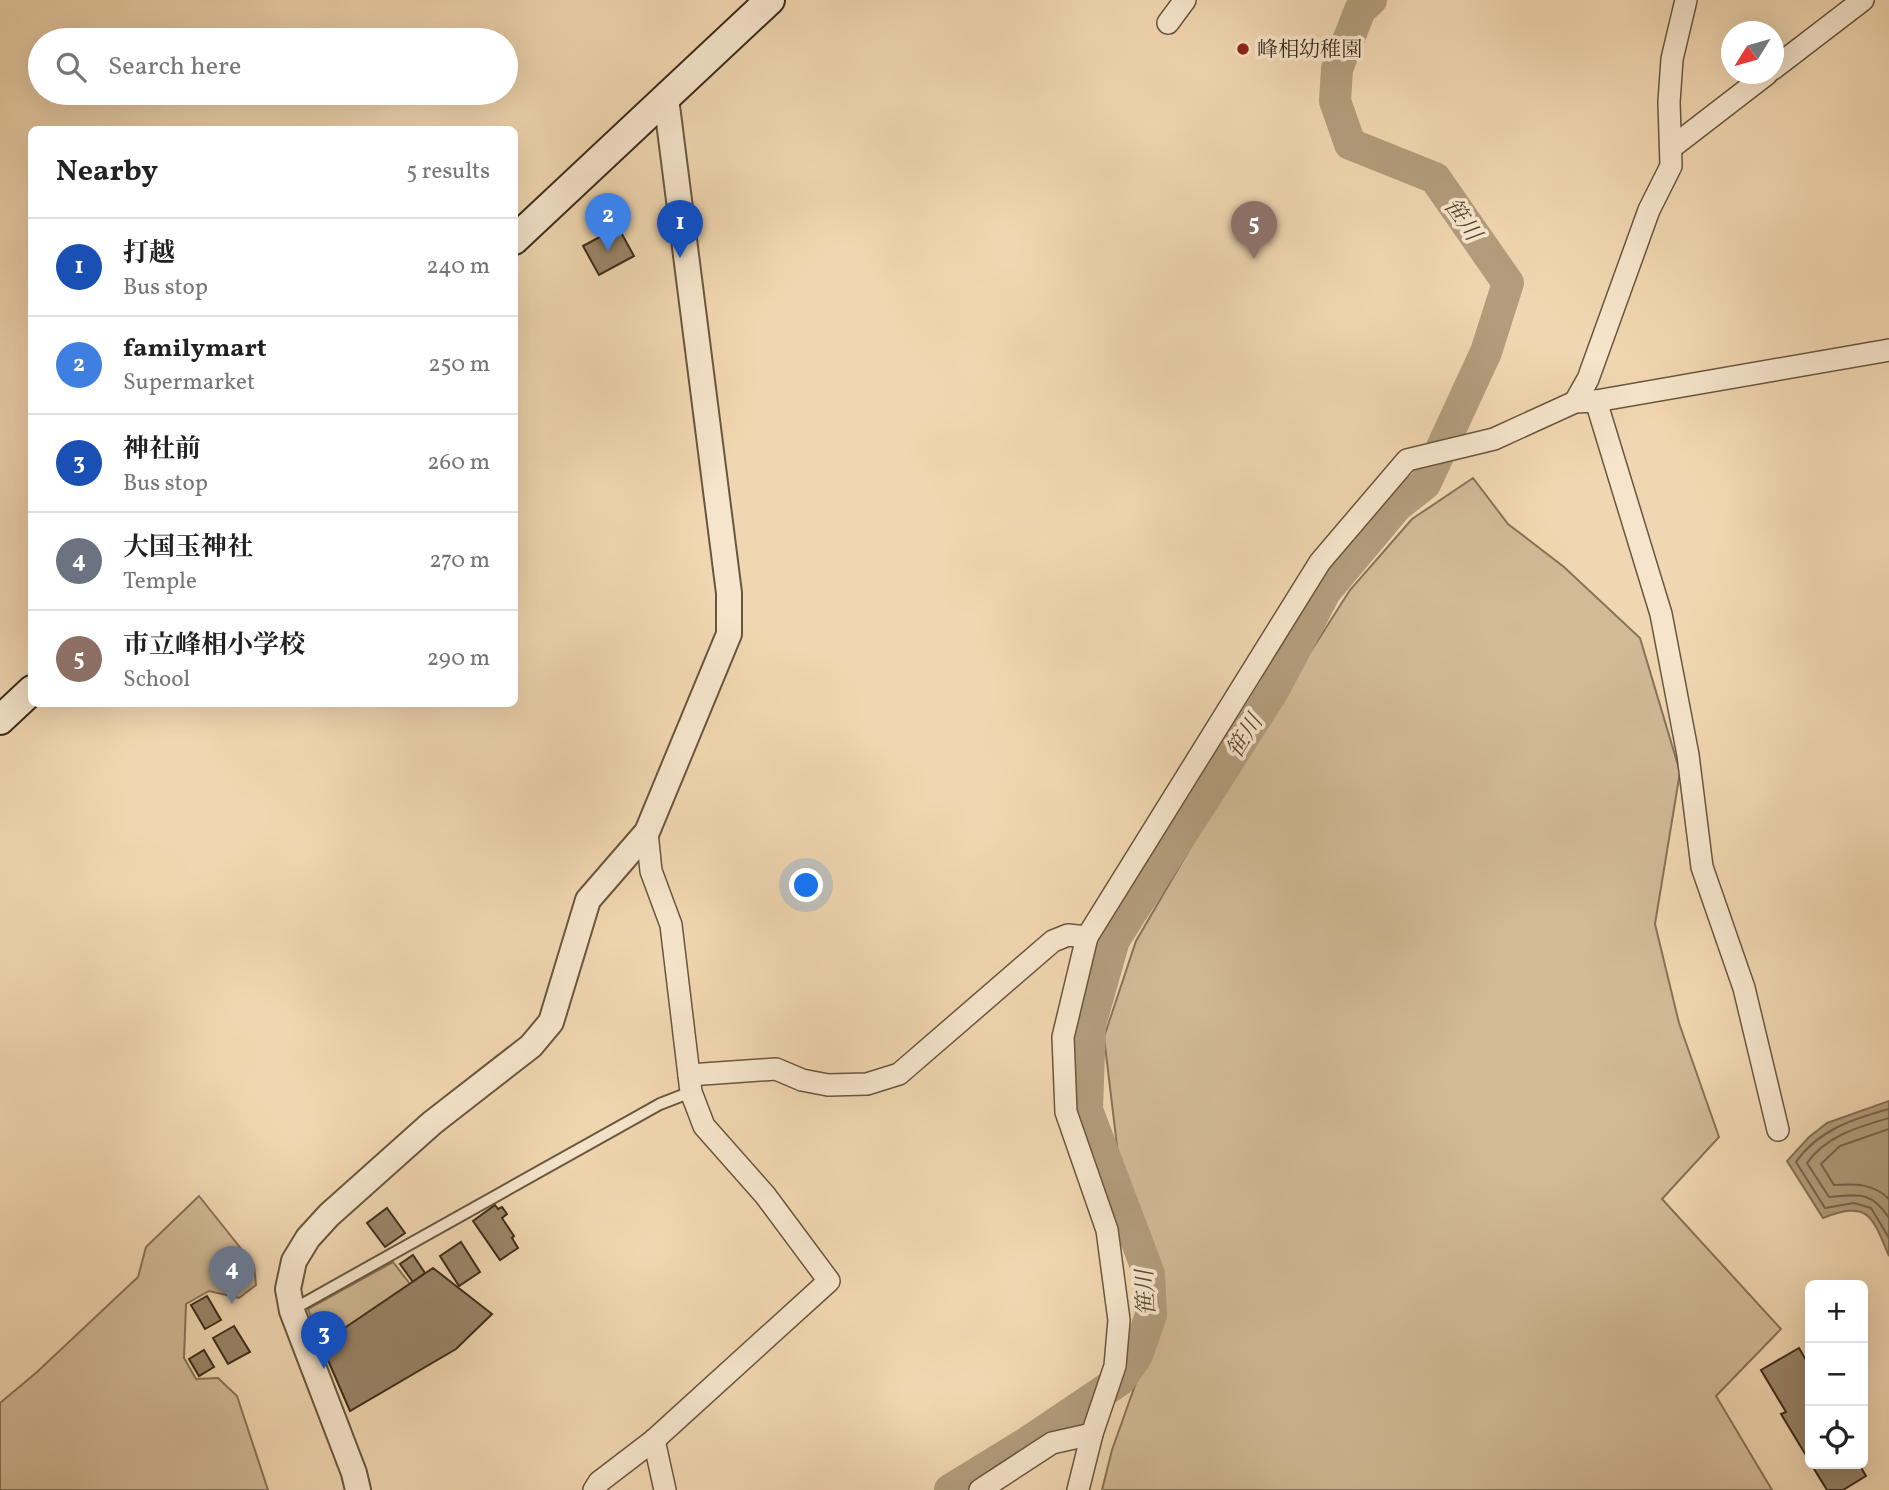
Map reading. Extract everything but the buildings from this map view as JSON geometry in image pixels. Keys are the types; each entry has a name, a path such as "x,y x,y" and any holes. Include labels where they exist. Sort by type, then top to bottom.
{"main road":[{"path":"518,236 770,0"},
{"path":"0,720 28,694"}],"street":[{"path":"1168,23 1185,0"},
{"path":"1686,0 1672,59 1669,103 1671,166 1649,210 1588,379 1585,402 1661,614 1688,755 1702,867 1744,988 1778,1130"},
{"path":"1784,61 1863,0"},
{"path":"1671,148 1754,84"},
{"path":"358,1490 354,1473 292,1311 288,1289 294,1261 308,1238 329,1215 432,1123 531,1046 551,1022 588,900 647,832 729,635 729,593 666,98"},
{"path":"1078,1490 1092,1434 1115,1366 1119,1321 1107,1230 1066,1112 1063,1037 1087,937 1320,562 1407,460 1494,439 1585,402 1889,350"},
{"path":"594,1490 599,1482 654,1440 829,1281 765,1195 704,1126 690,1084 671,925 651,871 647,832"},
{"path":"690,1084 776,1069 802,1080 828,1085 867,1084 899,1074 1053,941 1068,935 1087,937"},
{"path":"980,1490 1052,1443 1092,1434"},
{"path":"654,1440 665,1490"}],"lane":[{"path":"292,1311 660,1104 690,1084"}],"shaded area":[{"path":"1473,478 1508,524 1564,567 1640,638 1680,772 1655,924 1679,1023 1719,1137 1662,1199 1781,1329 1716,1396 1772,1490 1102,1490 1112,1450 1149,1346 1154,1259 1120,1171 1104,1037 1136,941 1244,756 1350,590 1412,519"},
{"path":"199,1196 254,1265 256,1285 239,1298 209,1291 186,1304 184,1358 196,1379 218,1378 237,1396 268,1490 0,1490 0,1403 138,1277 146,1247"},
{"path":"393,1262 410,1284 321,1344 308,1309"}],"water":[{"path":"1889,1101 1889,1256 1878,1231 1867,1215 1850,1211 1823,1218 1787,1161 1809,1137 1827,1123"}],"waterway":[{"name":"笹川","path":"950,1490 1025,1444 1120,1380 1137,1355 1151,1315 1149,1274 1087,1110 1090,1025 1114,940 1273,691 1325,592 1397,506 1425,484 1486,352 1508,283 1435,178 1350,144 1335,101 1337,69 1360,10 1371,0"}],"place":[{"name":"峰相幼稚園","path":"1243,49"},
{"name":"familymart","path":"608,251"},
{"name":"打越","path":"680,258"},
{"name":"市立峰相小学校","path":"1254,259"},
{"name":"大国玉神社","path":"232,1304"},
{"name":"神社前","path":"324,1369"}]}
